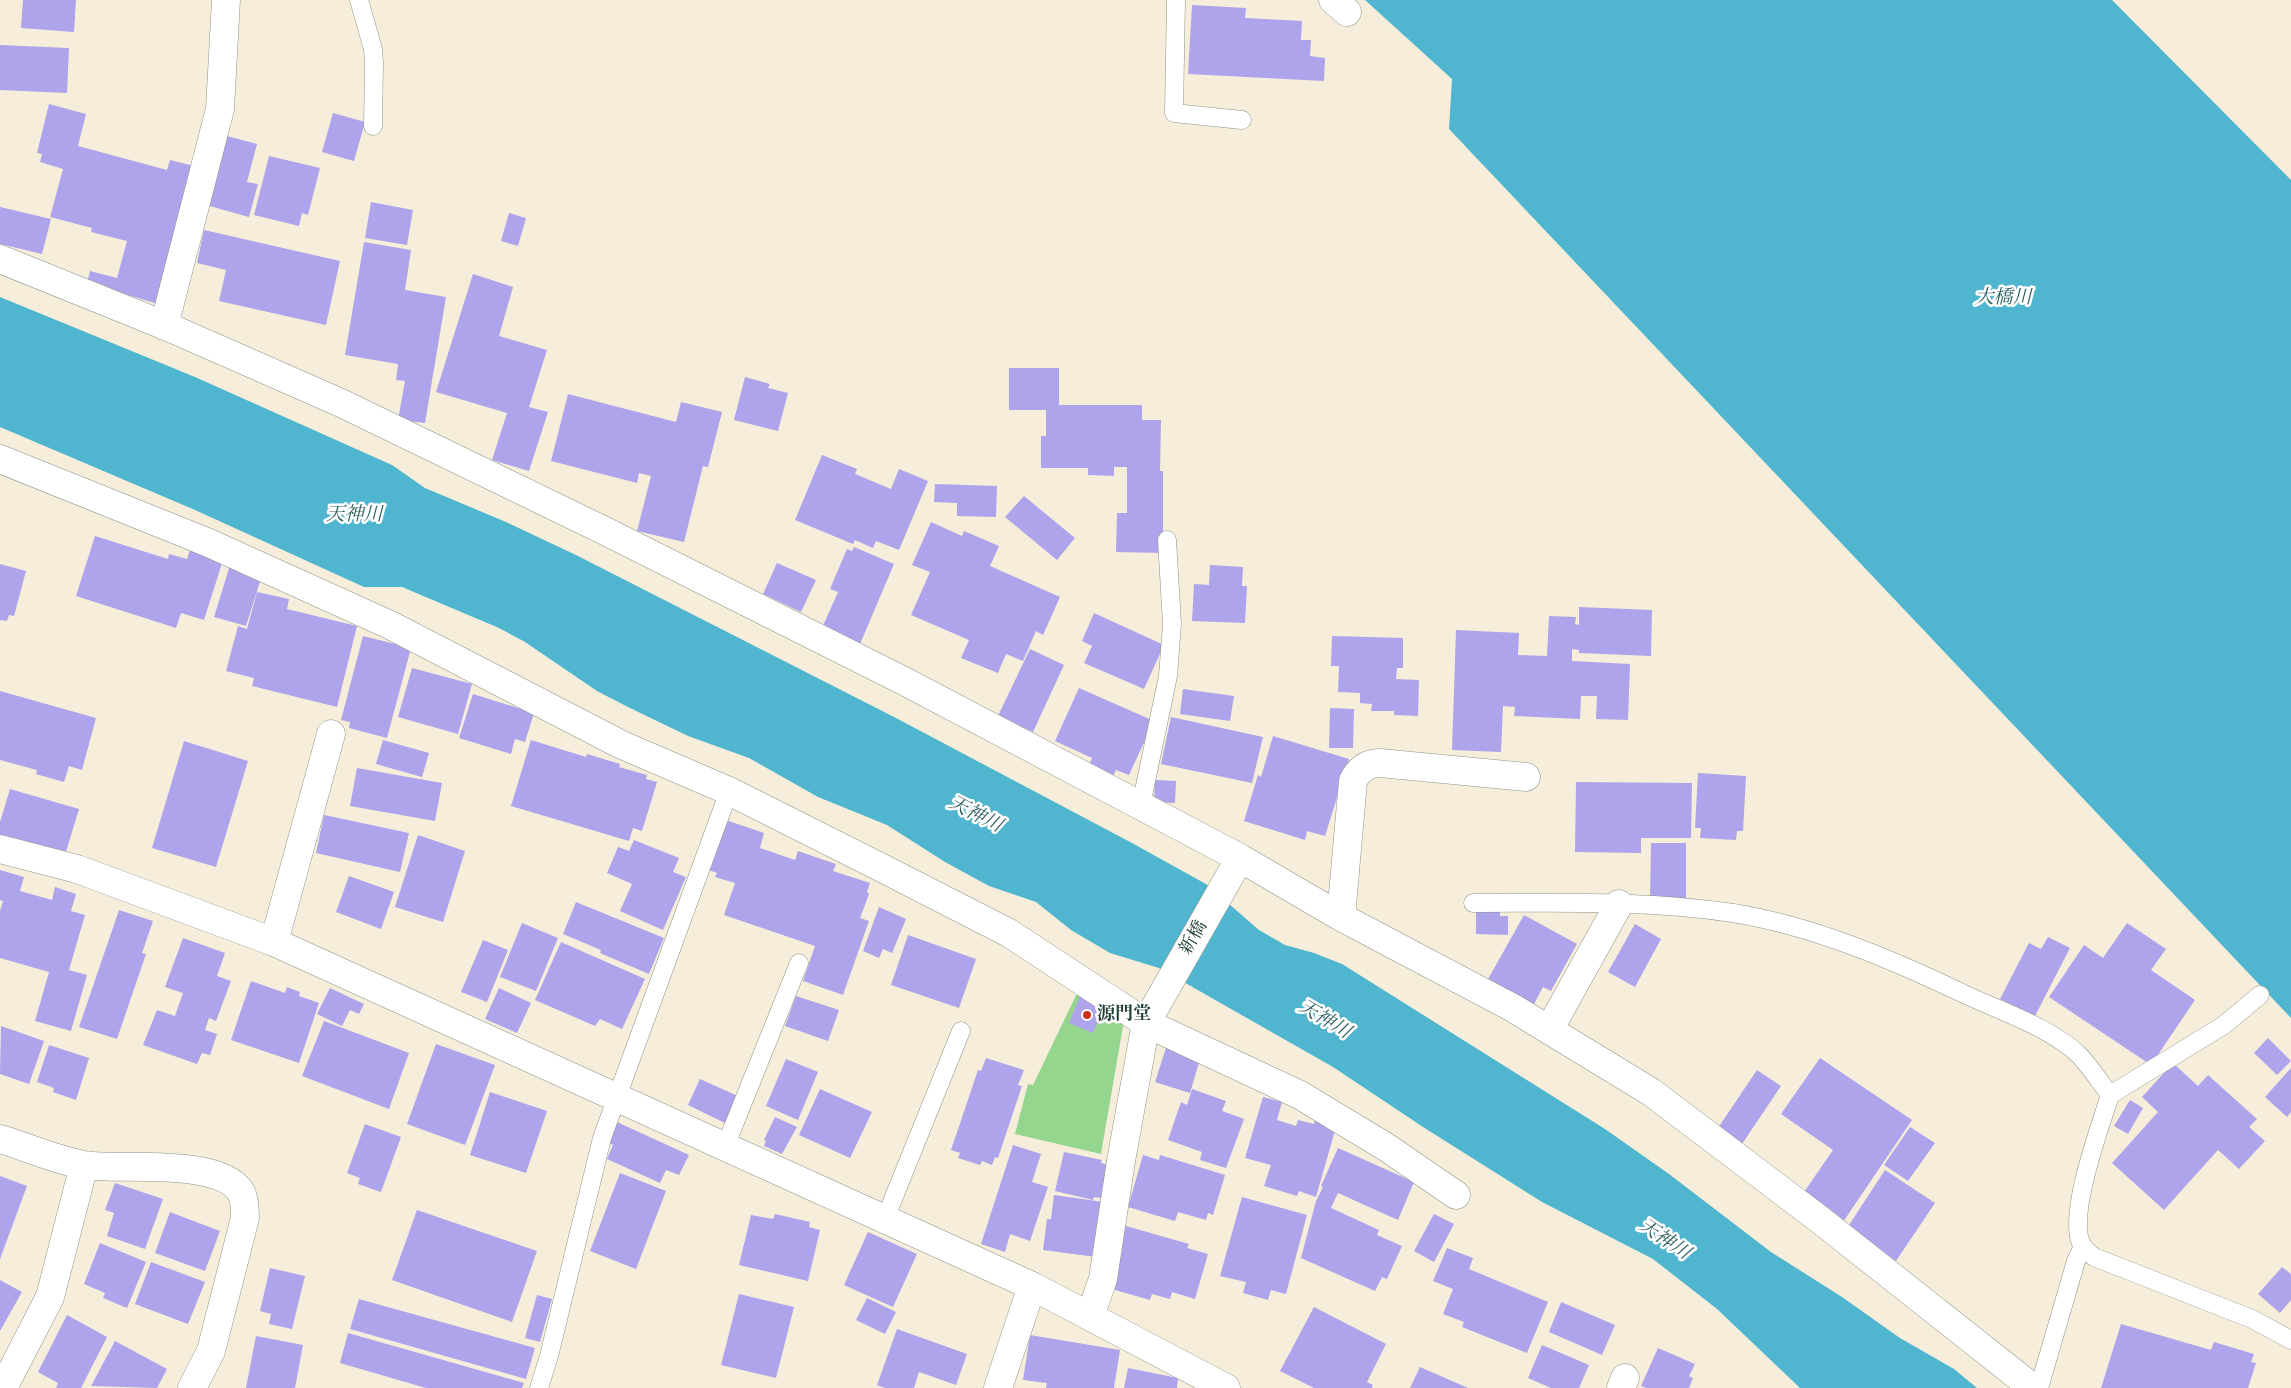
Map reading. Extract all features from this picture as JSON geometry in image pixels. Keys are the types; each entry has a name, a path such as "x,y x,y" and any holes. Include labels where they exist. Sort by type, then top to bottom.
{"street":[{"path":"164,326 220,109 226,0"},
{"path":"0,259 164,326 341,403 600,529 904,681 1141,805 1238,862 1513,1008 1651,1092 1819,1219 2034,1388"},
{"path":"0,459 209,543 372,616 622,745 729,791 1009,933 1150,1017 1300,1095 1386,1147 1456,1195"},
{"path":"274,942 331,734"},
{"path":"1341,917 1353,781 1360,770 1373,763 1380,763 1526,777"},
{"path":"0,848 77,869 274,942 1032,1286 1226,1388"},
{"name":"新橋","path":"1090,1316 1102,1279 1121,1161 1150,1017 1238,862"},
{"path":"1549,1030 1619,904"},
{"path":"0,1138 84,1165 195,1170 222,1177 240,1192 245,1204 245,1218 211,1351 192,1388"},
{"path":"3,1388 50,1297 84,1165"},
{"path":"998,1388 1032,1286"}],"lane":[{"path":"359,0 373,49 373,126"},
{"path":"1176,0 1174,112 1242,120"},
{"path":"1141,805 1168,676 1172,624 1167,540"},
{"path":"539,1388 549,1356 602,1138 729,791"},
{"path":"1473,903 1674,906 1734,913 1822,935 1936,981 2061,1041 2080,1056 2110,1095"},
{"path":"725,1147 799,963"},
{"path":"2260,995 2224,1025 2110,1095 2087,1173 2080,1207 2078,1233 2083,1246 2094,1257 2252,1318 2291,1340"},
{"path":"885,1220 961,1031"},
{"path":"2039,1388 2076,1261 2083,1246"}],"green space":[{"path":"1080,987 1116,1011 1123,1026 1101,1154 1015,1134 1028,1084 1033,1085"}],"water":[{"name":"大橋川","path":"1365,0 2112,0 2291,180 2291,1018 1449,129 1452,79"},
{"name":"天神川","path":"0,297 195,377 392,465 425,488 506,522 576,555 896,718 1132,843 1206,884 1259,930 1285,945 1314,953 1342,964 1605,1129 1669,1174 1771,1252 1842,1297 1900,1338 1954,1369 1977,1388 1800,1388 1717,1309 1653,1259 1542,1202 1423,1127 1333,1067 1159,968 1110,953 1071,930 1036,902 989,886 945,862 887,825 818,797 749,758 688,736 628,707 597,691 525,642 499,628 402,587 364,587 195,510 0,427"}],"building":[{"path":"23,0 76,0 74,32 21,28"},
{"path":"1192,5 1246,8 1245,18 1302,21 1301,40 1311,40 1310,56 1325,58 1324,81 1188,74"},
{"path":"0,45 69,48 67,93 0,90"},
{"path":"49,104 86,114 78,146 167,170 170,160 194,166 158,304 87,283 90,271 117,278 127,241 91,232 92,228 50,217 63,169 40,162 42,154 37,153"},
{"path":"333,113 365,122 354,161 322,152"},
{"path":"223,135 257,144 247,182 258,184 249,217 206,205"},
{"path":"269,156 320,168 308,215 302,213 299,226 254,215"},
{"path":"371,202 413,210 407,245 365,238"},
{"path":"0,207 51,219 42,254 0,244"},
{"path":"509,213 526,218 518,246 501,241"},
{"path":"204,230 340,261 326,325 219,301 226,270 197,263"},
{"path":"364,242 411,250 405,290 446,297 425,423 398,420 405,381 396,380 398,364 345,355"},
{"path":"473,274 513,287 499,336 547,350 529,407 548,412 529,471 492,460 507,413 436,392"},
{"path":"1009,368 1059,368 1059,405 1142,405 1142,420 1161,420 1160,471 1163,471 1163,553 1116,552 1117,513 1127,513 1127,467 1114,467 1114,476 1088,475 1088,468 1041,468 1041,436 1046,436 1046,410 1009,410"},
{"path":"745,377 770,384 768,388 788,393 778,431 734,420"},
{"path":"568,394 676,422 681,402 722,412 708,467 703,466 684,542 637,531 651,476 639,473 637,483 551,461"},
{"path":"822,455 857,469 855,474 891,489 899,469 928,481 899,550 876,541 873,548 855,540 853,544 795,520"},
{"path":"935,484 997,486 996,517 957,516 957,503 934,502"},
{"path":"1024,496 1075,538 1057,560 1005,517"},
{"path":"931,522 962,536 964,531 999,546 990,566 1060,597 1043,635 1036,631 1023,661 1006,654 998,673 961,658 969,640 911,615 930,572 912,565"},
{"path":"95,536 168,559 169,554 187,559 190,550 223,560 204,620 181,613 176,628 76,596"},
{"path":"854,547 894,564 860,644 822,628 838,592 830,589 847,549 852,551"},
{"path":"777,563 816,580 801,612 763,594"},
{"path":"0,564 26,571 14,616 9,615 7,621 0,620"},
{"path":"230,565 262,575 246,626 214,617"},
{"path":"1210,565 1243,567 1242,586 1247,586 1245,623 1192,621 1194,584 1209,585"},
{"path":"257,592 289,599 287,609 357,626 337,707 252,686 254,678 226,671 238,626 247,629"},
{"path":"1579,607 1652,610 1651,656 1579,653 1579,650 1572,649 1572,661 1630,664 1628,720 1596,719 1597,696 1581,696 1580,719 1514,716 1515,707 1503,706 1501,752 1452,750 1456,630 1519,633 1518,655 1547,656 1549,616 1576,617 1575,624 1579,625"},
{"path":"1094,613 1164,645 1144,689 1084,663 1092,646 1082,641"},
{"path":"363,636 411,648 387,738 349,728 350,722 341,720"},
{"path":"1332,636 1403,638 1403,668 1397,668 1396,679 1419,680 1418,716 1394,715 1394,711 1371,711 1372,704 1360,703 1360,693 1338,692 1339,666 1331,666"},
{"path":"1030,649 1064,665 1033,732 998,716"},
{"path":"412,668 472,684 458,734 398,717"},
{"path":"1079,688 1154,721 1129,775 1116,770 1113,776 1089,765 1092,758 1055,741"},
{"path":"1183,689 1234,696 1230,721 1180,714"},
{"path":"0,691 96,718 82,770 69,766 64,782 36,774 37,770 0,760"},
{"path":"473,694 534,713 525,742 515,739 511,754 459,738"},
{"path":"1330,708 1354,709 1353,748 1329,748"},
{"path":"1171,717 1263,737 1252,783 1161,764"},
{"path":"1273,736 1349,759 1325,836 1307,831 1305,840 1244,821 1258,775 1261,777"},
{"path":"383,740 429,753 422,777 376,764"},
{"path":"531,740 586,757 587,754 620,764 619,767 647,775 646,779 657,782 642,831 633,828 629,841 511,806"},
{"path":"184,741 248,761 216,867 152,848"},
{"path":"357,768 442,783 435,821 350,806"},
{"path":"1698,773 1746,776 1743,831 1737,831 1736,840 1700,838 1701,828 1695,828"},
{"path":"1155,780 1176,781 1175,803 1154,802"},
{"path":"1576,782 1692,783 1691,838 1641,838 1641,853 1575,852"},
{"path":"10,789 79,809 65,855 0,836 0,822"},
{"path":"324,815 409,833 400,872 316,853"},
{"path":"723,819 764,833 760,848 795,860 798,851 836,864 833,871 870,883 867,892 869,894 860,918 869,921 843,995 803,981 815,946 724,915 735,883 715,877 717,873 706,869"},
{"path":"418,835 465,851 443,922 395,907"},
{"path":"634,840 679,858 673,872 686,877 663,930 620,911 632,884 607,873 618,847 629,851"},
{"path":"1651,843 1686,843 1686,902 1650,902"},
{"path":"0,870 24,877 20,891 52,900 55,887 76,894 71,911 85,915 69,970 87,975 71,1031 35,1021 49,972 0,958 0,911 3,901 0,900"},
{"path":"349,876 394,892 381,929 336,912"},
{"path":"576,902 664,938 649,974 600,953 601,950 563,934"},
{"path":"879,907 906,919 892,953 883,949 879,958 863,951"},
{"path":"1476,908 1500,909 1500,916 1508,916 1508,935 1476,934"},
{"path":"119,910 153,921 142,953 146,954 117,1039 79,1027"},
{"path":"1524,915 1577,944 1551,991 1543,987 1533,1006 1487,981"},
{"path":"522,923 558,938 536,991 500,977"},
{"path":"2127,923 2166,949 2151,970 2195,1000 2151,1065 2049,997 2084,945 2103,958"},
{"path":"1635,924 1661,939 1635,987 1608,972"},
{"path":"908,935 976,959 959,1008 891,985"},
{"path":"2048,937 2070,948 2035,1016 2000,999 2029,943 2041,949"},
{"path":"183,938 225,953 217,976 231,981 216,1021 209,1018 205,1030 217,1034 210,1055 202,1053 197,1064 143,1045 157,1010 175,1016 183,993 165,987"},
{"path":"483,940 508,950 487,1002 461,992"},
{"path":"561,942 645,979 622,1029 600,1019 595,1026 535,1000"},
{"path":"251,981 285,993 287,987 300,992 299,996 319,1003 299,1063 231,1040"},
{"path":"330,988 364,1004 359,1014 350,1010 342,1026 317,1014"},
{"path":"499,988 531,1003 517,1033 485,1019"},
{"path":"796,996 839,1010 828,1041 785,1026"},
{"name":"源門堂","path":"1080,996 1105,1006 1093,1033 1069,1023"},
{"path":"324,1021 409,1053 389,1109 302,1076"},
{"path":"1,1026 44,1041 29,1084 0,1074"},
{"path":"2268,1038 2291,1061 2277,1075 2254,1053"},
{"path":"436,1044 495,1065 465,1145 407,1124"},
{"path":"49,1045 89,1058 76,1100 53,1092 54,1088 37,1082"},
{"path":"1166,1048 1200,1059 1190,1093 1155,1082"},
{"path":"986,1058 1024,1070 1018,1085 1022,1086 998,1158 995,1157 992,1165 982,1161 980,1165 958,1158 960,1153 951,1150 978,1070 981,1071"},
{"path":"1820,1058 1912,1120 1843,1222 1802,1195 1833,1150 1781,1114"},
{"path":"786,1059 818,1072 798,1120 766,1106"},
{"path":"2173,1063 2198,1086 2208,1075 2257,1119 2249,1127 2265,1141 2239,1169 2218,1150 2164,1210 2112,1163 2158,1112 2142,1097"},
{"path":"2291,1068 2291,1112 2287,1117 2265,1097"},
{"path":"1757,1070 1781,1086 1740,1147 1716,1131"},
{"path":"700,1079 740,1097 727,1124 688,1105"},
{"path":"820,1089 872,1112 850,1158 799,1135"},
{"path":"1192,1089 1226,1101 1222,1111 1244,1119 1226,1168 1200,1160 1202,1152 1168,1140 1181,1102 1187,1105"},
{"path":"490,1092 547,1111 526,1173 470,1155"},
{"path":"1263,1097 1282,1102 1277,1120 1296,1126 1298,1120 1314,1124 1315,1120 1336,1127 1316,1197 1299,1191 1297,1196 1264,1186 1271,1165 1245,1158"},
{"path":"2130,1100 2143,1108 2128,1134 2114,1126"},
{"path":"775,1117 797,1127 782,1154 764,1146 766,1141 764,1140"},
{"path":"617,1122 689,1155 679,1175 666,1170 660,1183 607,1159 613,1145 607,1142"},
{"path":"365,1124 401,1137 381,1192 358,1184 360,1178 347,1173"},
{"path":"1910,1127 1935,1143 1908,1181 1884,1165"},
{"path":"1013,1145 1041,1154 1032,1182 1048,1187 1030,1241 1010,1234 1005,1252 981,1244"},
{"path":"1338,1148 1414,1182 1398,1220 1338,1193 1331,1208 1379,1230 1377,1235 1402,1246 1387,1279 1382,1277 1375,1291 1301,1258 1316,1201 1323,1187 1321,1186"},
{"path":"1064,1152 1102,1160 1101,1163 1110,1165 1102,1198 1094,1197 1093,1200 1055,1191"},
{"path":"1143,1155 1159,1160 1160,1155 1225,1175 1213,1215 1208,1213 1206,1220 1178,1212 1175,1221 1128,1207"},
{"path":"1885,1170 1935,1203 1896,1261 1847,1228"},
{"path":"620,1173 666,1191 636,1269 590,1251"},
{"path":"0,1176 27,1186 0,1259"},
{"path":"115,1183 163,1199 145,1249 107,1236 114,1213 105,1210"},
{"path":"1054,1195 1104,1202 1096,1257 1043,1250 1047,1219 1051,1219"},
{"path":"1242,1197 1307,1215 1286,1294 1271,1290 1268,1300 1243,1293 1246,1282 1220,1276"},
{"path":"417,1210 537,1251 512,1322 392,1280"},
{"path":"170,1212 220,1231 205,1271 155,1253"},
{"path":"775,1214 810,1222 809,1227 820,1230 808,1281 739,1265 751,1215 773,1219"},
{"path":"1434,1214 1454,1224 1434,1262 1414,1251"},
{"path":"1126,1226 1189,1244 1187,1248 1208,1254 1195,1299 1172,1292 1170,1299 1152,1294 1150,1300 1108,1288"},
{"path":"868,1232 917,1254 893,1307 844,1285"},
{"path":"100,1243 146,1262 127,1308 103,1298 105,1293 84,1284"},
{"path":"1447,1248 1473,1258 1469,1269 1548,1302 1527,1353 1462,1327 1464,1322 1443,1314 1453,1289 1433,1281"},
{"path":"151,1262 205,1282 188,1324 135,1304"},
{"path":"2282,1267 2291,1274 2291,1300 2280,1313 2258,1294"},
{"path":"270,1268 305,1276 292,1329 269,1324 271,1314 260,1311"},
{"path":"0,1280 22,1292 0,1331"},
{"path":"739,1294 794,1307 776,1378 721,1365"},
{"path":"537,1295 552,1299 540,1342 525,1338"},
{"path":"867,1298 896,1312 885,1334 856,1320"},
{"path":"359,1299 535,1348 526,1379 350,1329"},
{"path":"1561,1302 1615,1325 1602,1355 1549,1332"},
{"path":"1314,1307 1386,1344 1367,1382 1373,1385 1372,1388 1314,1388 1280,1371"},
{"path":"67,1315 107,1337 81,1388 56,1388 58,1383 38,1372"},
{"path":"2121,1324 2211,1350 2214,1342 2254,1354 2251,1362 2256,1363 2248,1388 2101,1388"},
{"path":"897,1329 967,1354 956,1385 919,1372 914,1388 885,1388 877,1385"},
{"path":"348,1333 524,1383 522,1388 426,1388 340,1363"},
{"path":"1030,1335 1120,1350 1114,1388 1046,1388 1047,1383 1023,1380"},
{"path":"256,1336 303,1345 295,1388 246,1388"},
{"path":"115,1341 167,1369 157,1388 91,1386"},
{"path":"1542,1345 1589,1365 1579,1388 1551,1388 1528,1378"},
{"path":"1658,1348 1695,1364 1689,1376 1693,1378 1689,1388 1646,1388 1641,1386"},
{"path":"1420,1367 1468,1388 1410,1388"},
{"path":"1128,1368 1178,1378 1177,1388 1124,1388"}],"place":[{"name":"源門堂","path":"1087,1015"}]}
